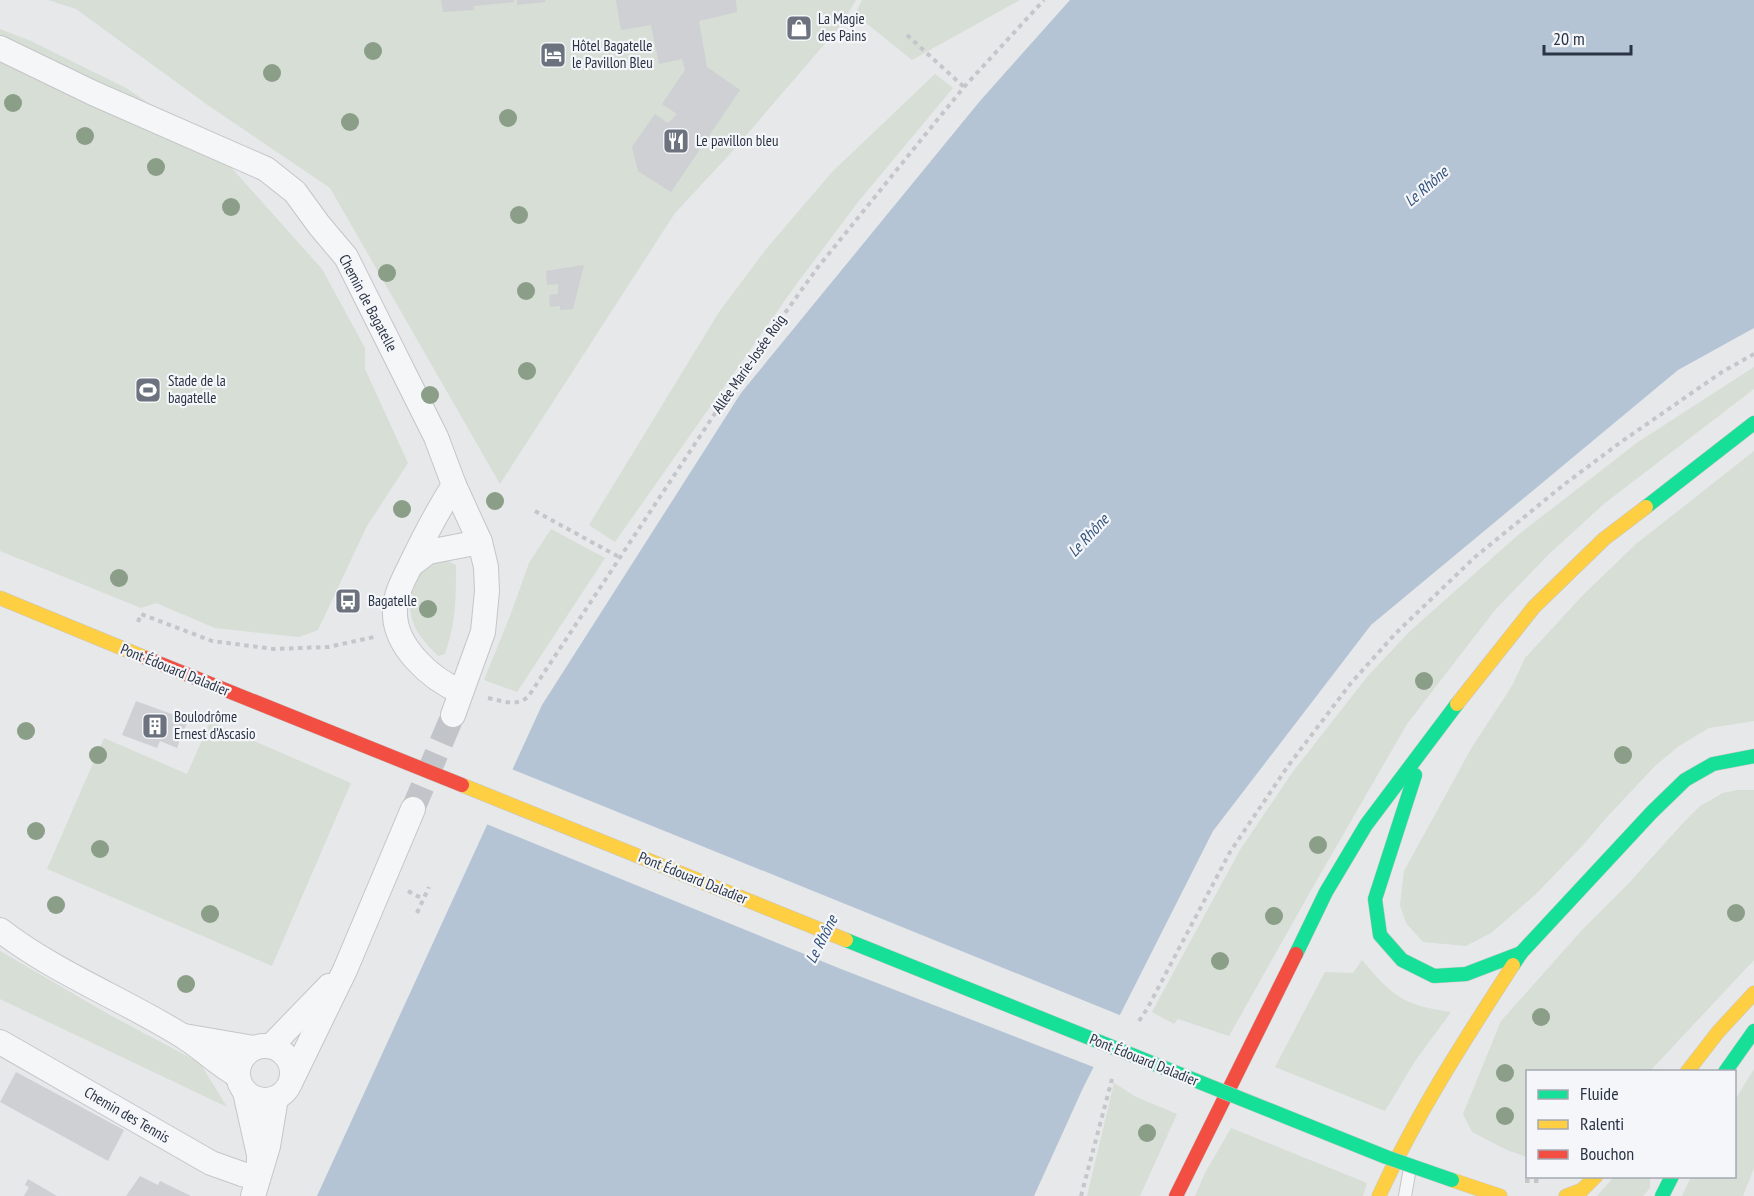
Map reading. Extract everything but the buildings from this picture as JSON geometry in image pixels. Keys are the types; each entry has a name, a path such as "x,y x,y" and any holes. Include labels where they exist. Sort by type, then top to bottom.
{"main road":[{"path":"1176,1196 1326,892 1366,825 1469,687 1534,607 1604,539 1754,423"},
{"name":"Pont Édouard Daladier","path":"0,598 1450,1184 1500,1196"},
{"path":"1430,740 1414,779 1375,899 1380,935 1402,960 1434,976 1466,974 1521,954"},
{"path":"1379,1196 1395,1161 1459,1047 1521,954 1652,812 1685,780 1713,764 1754,756"},
{"path":"1652,812 1712,780"},
{"path":"1688,1070 1718,1032 1754,993"},
{"path":"1726,1070 1754,1031"},
{"path":"1566,1196 1582,1190 1594,1178"},
{"path":"1662,1196 1671,1178"},
{"name":"Pont Édouard Daladier","path":"1450,1184 1464,1196"}],"street":[{"name":"Chemin de Bagatelle","path":"0,48 93,93 267,169 295,192 346,257 436,437 454,485 480,542 486,567 488,591 483,632 453,715"},
{"path":"454,485 433,518 400,586 395,610 398,632 414,658 445,685 461,692"},
{"path":"411,565 428,552 480,542"},
{"path":"0,930 62,971 182,1035 241,1084 252,1097 260,1100 276,1098 289,1087 345,970 413,809"},
{"path":"256,1187 259,1155 241,1084 241,1059 262,1046 345,970"},
{"path":"182,1035 262,1046 285,1054 290,1062 292,1079"},
{"name":"Chemin des Tennis","path":"0,1042 211,1163 242,1174 256,1187"},
{"path":"256,1187 268,1146 276,1098"}],"lane":[{"path":"1713,764 1740,746"},
{"path":"1405,1196 1418,1122"}],"path":[{"name":"Allée Marie-Josée Roig","path":"461,692 510,703 520,703 528,697 737,380 818,267 964,87 1044,0"},
{"path":"907,35 964,87"},
{"path":"1139,1021 1230,852 1288,766 1351,683 1396,633 1475,557 1566,483 1722,372 1754,354"},
{"path":"535,511 619,558"},
{"path":"141,614 212,641 274,649 328,647 398,632"},
{"path":"417,913 429,887"},
{"path":"1082,1196 1112,1079"}],"shaded area":[{"path":"48,0 856,0 841,25 729,155 675,213 500,484 330,188 209,106 76,9"},
{"path":"862,0 1020,0 912,60 855,14"},
{"path":"0,29 31,41 126,88 213,147 322,269 365,348 365,369 408,463 367,526 318,630 299,637 215,628 156,603 141,608 0,551"},
{"path":"935,74 953,88 858,202 795,286 615,542 589,525 719,312 767,248 832,172"},
{"path":"1754,367 1754,389 1605,503 1549,554 1495,610 1407,724 1229,1036 1178,1019 1174,1024 1152,1012 1240,850 1292,773 1367,677 1409,632 1518,535 1638,442"},
{"path":"1754,451 1754,721 1709,728 1679,746 1655,766 1536,894 1491,933 1466,946 1423,942 1406,923 1400,905 1404,871 1472,747 1512,686 1525,658 1584,594 1636,544"},
{"path":"551,529 605,558 517,692 484,680 529,563"},
{"path":"431,559 446,560 456,565 451,631 445,654 438,656 416,629 410,607 415,581"},
{"path":"210,722 351,783 272,966 47,869 104,738 187,774"},
{"path":"1754,790 1754,960 1651,1070 1526,1070 1526,1157 1507,1150 1472,1132 1463,1114 1501,1021 1582,930 1628,884 1684,822 1700,806 1723,793"},
{"path":"0,951 108,1014 200,1063 227,1107 0,999"},
{"path":"1362,960 1382,983 1400,997 1421,1006 1451,1012 1415,1061 1385,1111 1275,1067 1325,972 1353,973"},
{"path":"1754,1069 1754,1168 1743,1196 1682,1196 1691,1178 1736,1178 1736,1098"},
{"path":"1114,1083 1136,1097 1177,1114 1140,1196 1087,1196"},
{"path":"1231,1128 1367,1183 1363,1196 1195,1196 1205,1173"},
{"path":"1613,1178 1650,1178 1650,1188 1643,1196 1597,1196"}],"water":[{"name":"Le Rhône","path":"1070,0 1754,0 1754,328 1678,370 1371,625 1213,831 1083,1088 1034,1196 317,1196 542,705 741,393 980,101"}],"pier":[{"path":"509,768 1122,1016 1096,1068 841,969 484,823"}],"tunnel":[{"path":"413,809 453,715"}],"traffic: fast":[{"path":"1646,507 1754,423"},
{"path":"1296,954 1326,892 1366,825 1457,704"},
{"path":"1513,965 1521,953 1652,812 1685,780 1713,764 1754,756"},
{"path":"1415,775 1375,899 1380,935 1402,960 1434,976 1466,974 1521,953"},
{"path":"846,940 1386,1157 1452,1180"},
{"path":"1726,1070 1754,1031"},
{"path":"1662,1196 1671,1178"}],"traffic: slow":[{"path":"1457,704 1534,607 1604,539 1646,507"},
{"path":"0,598 146,658"},
{"path":"462,785 846,940"},
{"path":"1379,1196 1425,1107 1513,965"},
{"path":"1689,1070 1718,1032 1754,993"},
{"path":"1566,1196 1582,1190 1594,1178"},
{"path":"1452,1180 1500,1196"}],"traffic: jam":[{"path":"146,658 462,785"},
{"path":"1176,1196 1296,954"}],"place":[{"name":"La Magie des Pains","path":"799,28"},
{"name":"Hôtel Bagatelle le Pavillon Bleu","path":"553,55"},
{"name":"Le pavillon bleu","path":"676,141"},
{"name":"Stade de la bagatelle","path":"148,390"},
{"name":"Bagatelle","path":"348,601"},
{"name":"Boulodrôme Ernest d’Ascasio","path":"155,726"}]}
